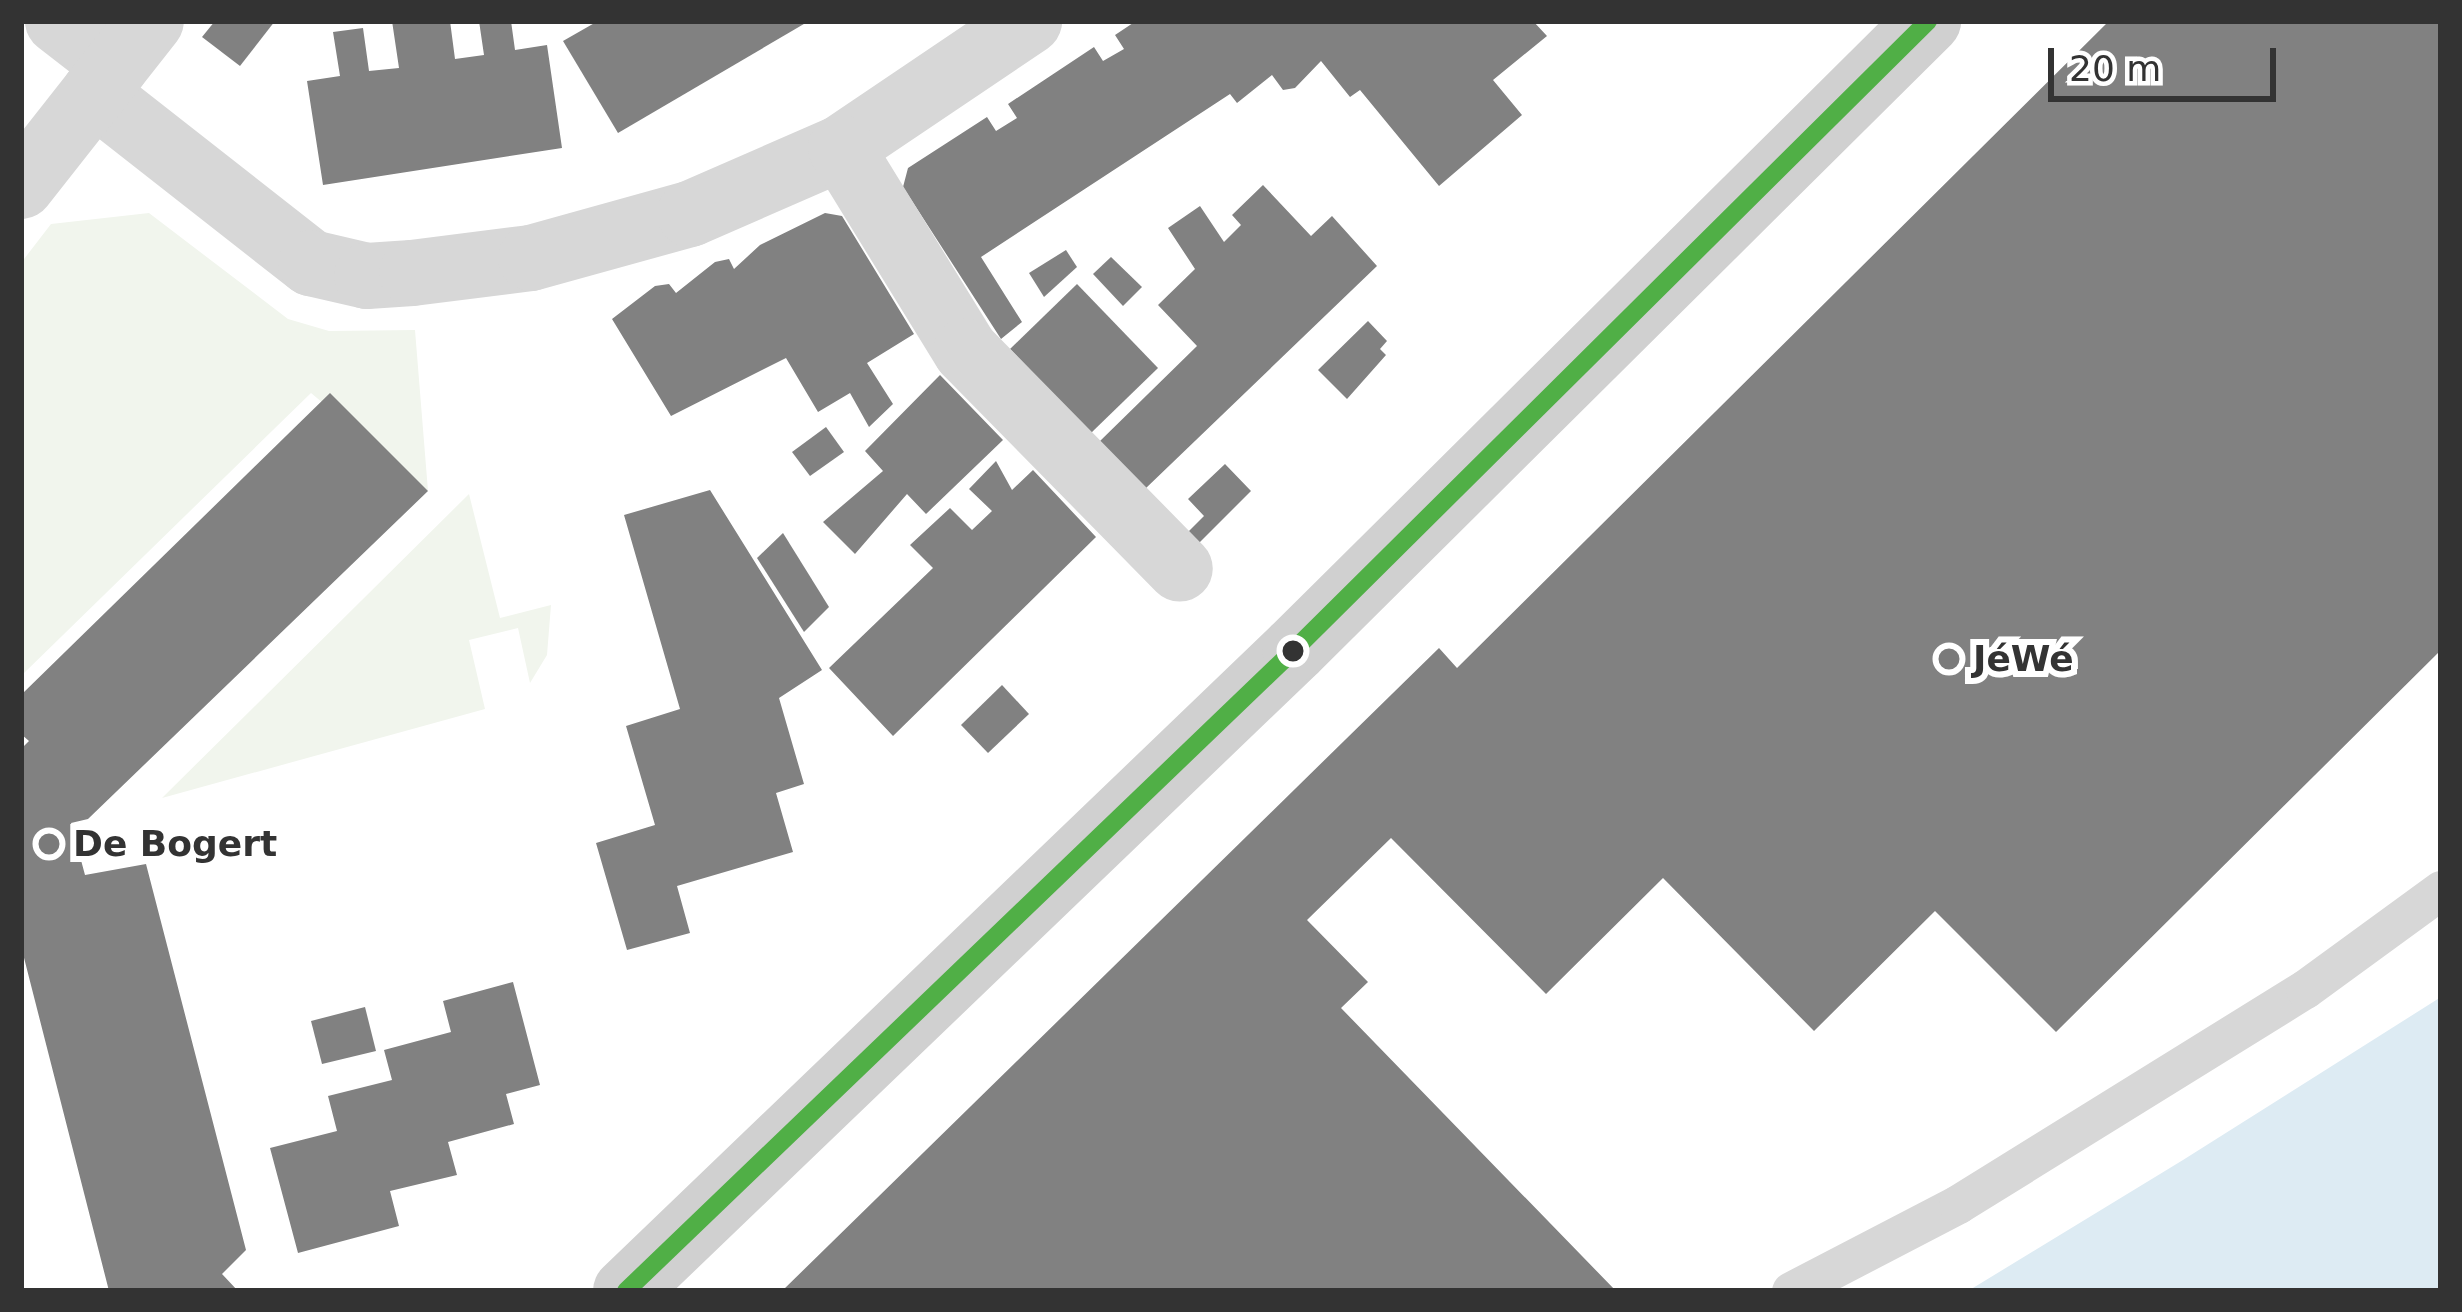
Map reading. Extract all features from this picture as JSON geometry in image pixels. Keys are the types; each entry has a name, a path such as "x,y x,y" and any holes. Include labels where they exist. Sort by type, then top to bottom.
{"main road":[{"path":"626,1291 1295,649 1928,21"}],"street":[{"path":"58,21 120,60 311,263 367,276 501,263 642,232 841,148 1029,21"},
{"path":"21,186 120,60"},
{"path":"841,148 966,351 1180,569"}],"lane":[{"path":"1791,1291 1958,1204 2305,989 2441,890"}],"shaded area":[{"path":"149,213 288,319 329,331 415,330 428,491 311,393 21,676 21,263 51,224"},
{"path":"469,494 500,618 551,605 547,655 530,683 518,628 469,640 485,709 162,798"},
{"path":"2441,997 2441,1291 1968,1291 2183,1160"}],"building":[{"path":"215,21 275,21 240,66 202,37"},
{"path":"392,21 450,21 455,59 484,55 479,21 511,21 515,50 547,45 562,148 323,185 307,81 340,76 333,32 363,28 369,71 399,68"},
{"path":"598,21 809,21 618,133 563,41"},
{"path":"1136,21 1533,21 1547,36 1493,80 1522,115 1439,186 1360,90 1350,97 1321,61 1295,88 1283,90 1272,75 1237,103 1230,94 981,257 1022,322 1001,339 903,187 908,168 987,117 996,131 1017,118 1008,104 1094,47 1103,61 1124,49 1115,35"},
{"name":"JéWé","path":"2109,21 2441,21 2441,650 2056,1032 1935,911 1814,1031 1663,878 1546,994 1391,838 1307,920 1368,982 1341,1008 1616,1291 782,1291 1439,648 1457,668"},
{"path":"1263,185 1311,236 1332,216 1377,266 1145,489 1099,442 1197,346 1158,305 1195,269 1168,228 1200,206 1224,242 1241,225 1232,215"},
{"path":"825,213 842,216 914,334 867,363 893,404 869,427 850,393 818,412 786,358 671,416 612,319 655,286 669,284 676,293 715,262 729,259 734,269 760,245"},
{"path":"1066,250 1077,267 1044,297 1029,273"},
{"path":"1111,257 1142,287 1123,306 1093,274"},
{"path":"1077,284 1158,368 1091,433 1010,349"},
{"path":"1368,321 1387,341 1380,349 1386,355 1347,399 1318,370"},
{"path":"940,375 1003,440 926,514 907,494 855,554 823,522 883,471 865,451"},
{"name":"De Bogert","path":"330,393 428,491 88,819 71,823 85,875 146,864 246,1250 222,1274 238,1291 109,1291 21,946 21,749 29,741 21,734 21,695"},
{"path":"826,427 844,452 810,476 792,452"},
{"path":"996,461 1012,490 1033,470 1096,537 893,736 829,668 933,568 910,545 950,508 972,530 992,511 969,489"},
{"path":"1225,464 1251,491 1198,544 1187,533 1204,516 1188,499"},
{"path":"710,490 822,670 779,698 804,784 776,793 793,852 677,886 690,933 627,950 596,843 655,825 626,726 680,709 624,515"},
{"path":"783,533 829,607 804,632 757,558"},
{"path":"1002,685 1029,714 988,753 961,725"},
{"path":"513,982 540,1085 506,1094 514,1124 448,1142 457,1175 390,1191 399,1226 298,1253 270,1148 337,1131 328,1096 392,1080 384,1050 451,1032 443,1001"},
{"path":"365,1007 376,1051 322,1064 311,1021"}],"transit line":[{"path":"626,1291 1295,649 1928,21"}],"place":[{"name":"JéWé","path":"1949,659"},
{"name":"De Bogert","path":"49,844"}]}
